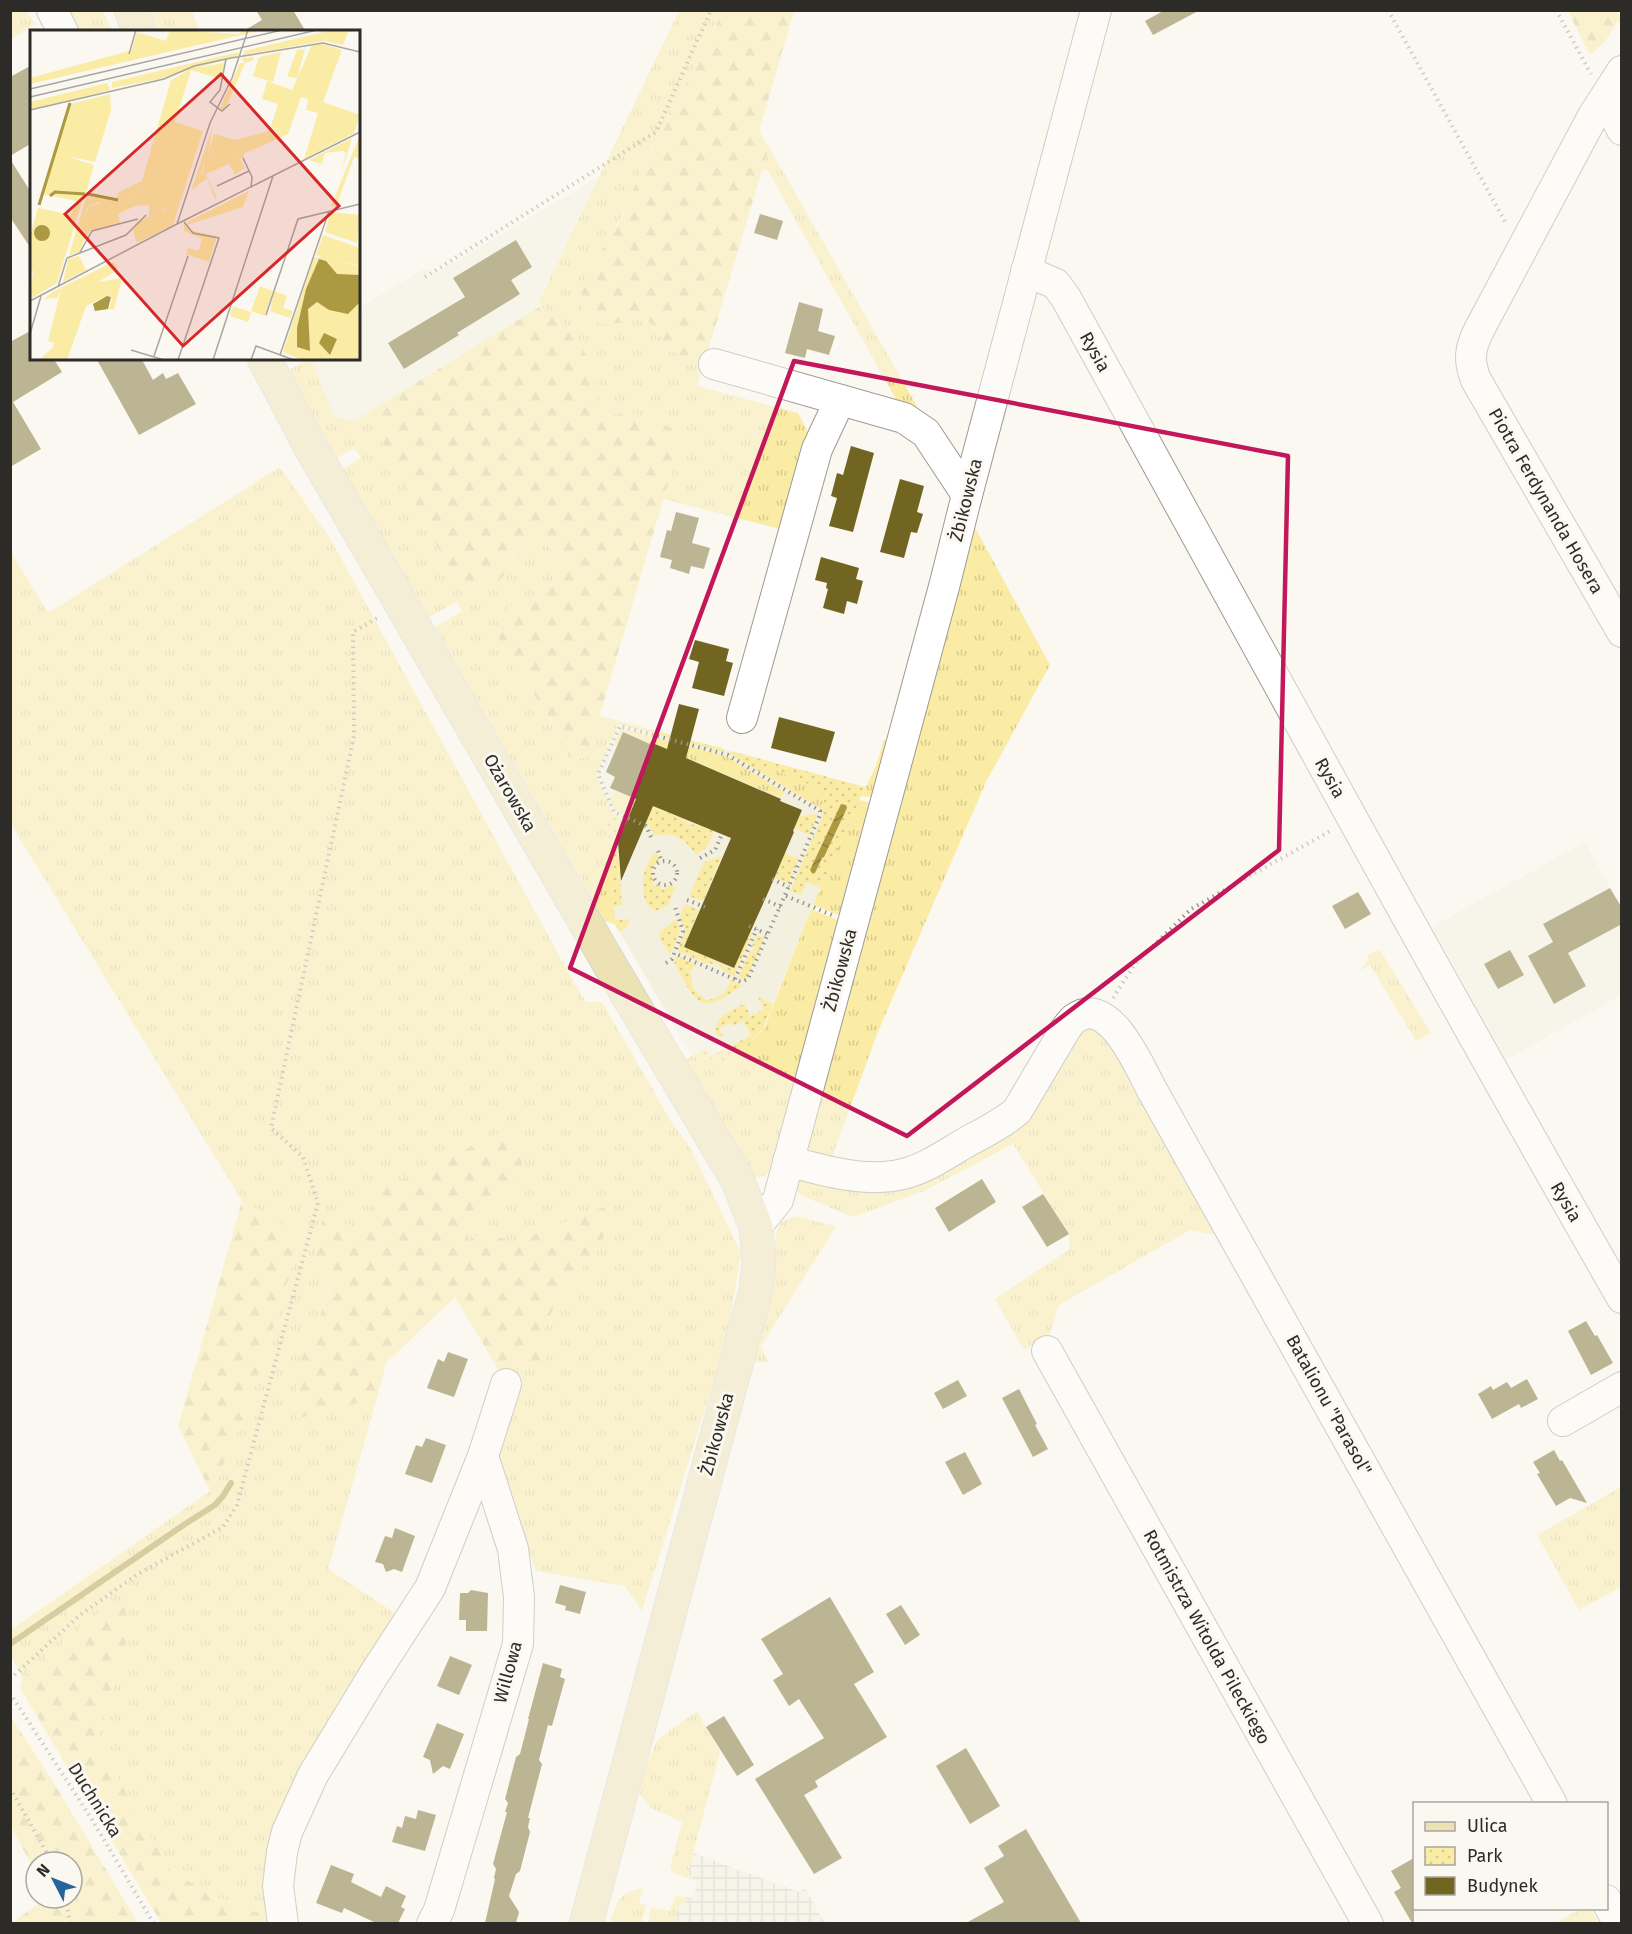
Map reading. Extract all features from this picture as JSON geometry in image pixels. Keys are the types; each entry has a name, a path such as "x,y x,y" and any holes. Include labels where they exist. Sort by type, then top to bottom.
{"main road":[{"path":"131,10 139,30"},
{"name":"Ożarowska","path":"265,360 310,446 401,604 738,1181 756,1227"},
{"name":"Żbikowska","path":"586,1923 756,1290 759,1262 756,1227"}],"street":[{"path":"51,10 62,30"},
{"name":"Żbikowska","path":"756,1227 778,1200 942,594 1096,10"},
{"path":"1516,264 1593,116 1622,71"},
{"path":"1605,98 1622,130"},
{"name":"Piotra Ferdynanda Hosera","path":"1516,264 1472,344 1471,368 1622,632"},
{"name":"Rysia","path":"1026,271 1056,285 1062,291 1564,1200 1622,1298"},
{"path":"714,364 904,418 926,433 950,439 983,436"},
{"path":"742,718 817,449 840,400"},
{"path":"926,433 967,495"},
{"path":"788,1161 842,1174 866,1177 887,1177 915,1171 1010,1117 1023,1103 1065,1030 1075,1018 1097,1014"},
{"name":"Batalionu \"Parasol\"","path":"1097,1014 1105,1017 1119,1032 1136,1061 1551,1802"},
{"name":"Rotmistrza Witolda Pileckiego","path":"1047,1351 1368,1923"},
{"path":"283,1923 278,1886 287,1832 313,1775 430,1588 483,1456 506,1384"},
{"path":"1563,1421 1622,1387"},
{"name":"Willowa","path":"432,1923 439,1910 518,1644 519,1597 513,1549 483,1456"},
{"path":"1608,1904 1619,1923"}],"path":[{"path":"425,277 656,132 711,10"},
{"path":"1388,10 1505,221 1516,264"},
{"path":"1556,10 1605,98"},
{"path":"10,1679 80,1616 138,1574 223,1527 237,1505 318,1203 303,1157 272,1128 354,736 353,632 401,604"},
{"path":"651,837 646,826 614,812 598,774 620,726 728,755 818,809 820,815 751,977 743,982 674,953"},
{"path":"1097,1014 1114,997 1135,964 1191,909 1352,818"},
{"path":"700,858 715,850 722,834"},
{"path":"658,851 662,862"},
{"path":"662,862 670,862 677,868 673,883 664,885 656,879 654,870 662,862"},
{"path":"772,879 789,887"},
{"path":"786,896 812,907"},
{"path":"763,899 781,907"},
{"path":"687,900 705,907"},
{"path":"666,963 672,959 683,931 675,907"},
{"path":"749,926 769,935"},
{"path":"735,979 757,930"},
{"name":"Duchnicka","path":"10,1693 91,1818 154,1923"},
{"path":"10,1788 45,1850"}],"highlighted area":[{"path":"794,361 1288,456 1279,850 907,1136 570,968"}],"shaded area":[{"path":"599,177 540,299 541,306 354,421 334,416 311,360 360,360 360,307 424,269 429,277"},
{"path":"600,716 865,787 811,909 763,1029 729,1062 692,1056 615,924 606,800 587,758"},
{"path":"1585,842 1621,908 1621,995 1506,1060 1432,927"},
{"path":"693,1853 799,1892 805,1889 825,1923 675,1924 680,1904 693,1898 697,1884 688,1873"}],"green space":[{"path":"11,10 26,11 35,24 11,39"},
{"path":"63,11 103,11 112,30 73,30"},
{"path":"151,11 192,11 199,30 159,30"},
{"path":"679,11 723,11 660,137 650,152 615,229 585,282 620,322 644,318 657,328 665,347 683,357 708,351 697,386 798,413 808,432 780,529 663,499 682,433 632,413 609,415 600,406 596,371 586,354 566,326 541,306 540,299"},
{"path":"723,11 794,11 759,131 769,147 708,351 683,357 665,347 657,329 644,318 614,324 592,321 585,313 582,294 588,274 618,225 648,158"},
{"path":"1568,11 1617,11 1621,23 1618,21 1604,43 1590,55"},
{"path":"769,147 922,415 897,401 767,169 761,172"},
{"path":"541,306 566,326 586,354 596,371 600,406 609,415 632,413 683,433 587,758 569,757 547,713 509,661 499,638 498,622 505,609 536,597 553,583 558,567 553,551 536,536 524,541 514,552 511,567 500,580 487,583 466,582 447,565 367,413"},
{"path":"311,360 334,416 354,421 367,413 447,565 466,582 511,567 518,547 536,536 552,551 558,567 553,583 536,597 505,609 498,622 499,638 509,661 547,713 569,757 587,758 600,716 724,749 724,752 618,724 596,775 613,814 607,817 615,924 605,921 435,627 462,611 457,602 429,617 343,469 361,458 354,448 337,458 288,370"},
{"path":"280,467 331,540 586,1002 602,1002 672,1123 690,1147 741,1253 727,1338 642,1611 625,1586 536,1571 492,1462 520,1362 541,1335 559,1296 592,1257 604,1207 515,1242 483,1233 469,1240 466,1228 523,1171 382,1190 363,1230 331,1219 336,1276 296,1372 296,1418 377,1398 328,1569 401,1617 337,1703 287,1799 276,1921 233,1902 209,1896 194,1884 171,1872 97,1741 130,1631 88,1619 23,1678 11,1656 11,1630 210,1491 228,1456 252,1396 302,1235 242,1201 11,824 10,550 48,613"},
{"path":"973,524 1050,665 986,782 877,1034 831,1160 818,1157 808,1147"},
{"path":"621,728 728,757 784,792 781,798 623,732 616,748 613,746"},
{"path":"884,739 888,748 877,798 861,796 876,766"},
{"path":"731,751 865,787 821,887 807,882 801,895 790,891 823,815 820,808 828,792 769,768 765,775 730,754"},
{"path":"769,767 828,792 820,808 765,775"},
{"path":"616,791 639,801 620,812 615,810 610,798"},
{"path":"859,800 874,804 844,917 813,905"},
{"path":"639,801 661,808 660,810 683,818 696,826 697,824 714,831 707,847 696,855 678,838 667,835 654,836 649,825 620,812"},
{"path":"613,814 627,820 617,842 622,905 614,906 615,920 630,919 626,927 619,932 615,924 607,817"},
{"path":"818,814 809,835 794,828 799,816"},
{"path":"656,852 660,860 652,869 654,880 652,883 661,886 661,889 673,885 675,888 668,905 656,911 645,900 643,883 647,865"},
{"path":"784,853 799,859 795,869 791,872 793,874 788,884 773,877 777,873"},
{"path":"722,856 703,901 689,896 704,862"},
{"path":"685,904 699,910 684,947 733,969 749,932 753,933 734,976 726,973 717,964 705,963 678,951 685,931 680,916"},
{"path":"811,909 842,922 770,1171 757,1177 745,1168 682,1062 692,1056 729,1062 764,1029"},
{"path":"676,919 680,931 670,955 659,937 660,932"},
{"path":"757,935 765,938 748,976 744,979 738,978 750,951 752,952 755,947 752,946"},
{"path":"1380,950 1431,1033 1416,1041 1370,965 1359,971 1369,959 1367,955"},
{"path":"677,956 697,965 693,966 690,973 692,974 692,986 705,1000 721,995 731,979 742,986 712,1003 699,1001 689,989 674,962"},
{"path":"758,997 773,1004 763,1029 729,1062 692,1056 706,1048 711,1056 728,1044 730,1047 751,1035 743,1020 733,1026 731,1022 719,1029 723,1036 720,1037 716,1034 716,1028 720,1018 744,1004 751,1016 764,1009"},
{"path":"1080,1026 1103,1028 1216,1235 1190,1230 1059,1305 1050,1334 1024,1350 995,1299 1070,1249 1069,1234 1013,1144 924,1191 853,1217 800,1195 794,1187 797,1174 873,1183 1018,1120"},
{"path":"502,1132 518,1138 523,1171 466,1228 469,1240 483,1233 515,1242 604,1207 611,1224 592,1257 559,1297 541,1335 546,1359 537,1368 520,1362 516,1378 501,1374 455,1297 386,1363 377,1398 296,1419 296,1372 336,1277 314,1265 322,1221 331,1219 363,1230 382,1190"},
{"path":"242,1201 302,1235 252,1396 228,1456 210,1491 178,1426"},
{"path":"795,1216 835,1226 835,1228 761,1346 768,1362 748,1362 767,1294 777,1231 781,1222"},
{"path":"1621,1487 1621,1587 1579,1610 1537,1535"},
{"path":"124,1598 130,1631 97,1741 171,1872 194,1884 209,1896 233,1902 276,1923 161,1923 20,1688 23,1678 88,1619"},
{"path":"697,1711 720,1752 688,1873 693,1880 675,1874 670,1868 682,1822 651,1808 640,1794 643,1775 657,1740"},
{"path":"11,1717 138,1923 11,1923 30,1910 84,1910 84,1850 24,1851 11,1826"},
{"path":"643,1888 639,1903 646,1905 642,1923 610,1923 623,1895"},
{"path":"675,1896 693,1898 680,1904 675,1923 648,1923 651,1907 670,1911"},
{"path":"1578,1910 1592,1910 1599,1923 1555,1923"}],"water":[{"path":"841,804 846,805 847,808 824,857 815,873 812,873 810,870"}],"building":[{"path":"256,10 293,10 305,30 245,30 262,20"},
{"path":"1165,10 1200,10 1153,35 1145,21"},
{"path":"30,66 30,144 10,156 10,77"},
{"path":"10,159 30,191 30,247 10,217"},
{"path":"760,214 783,221 777,240 754,233"},
{"path":"516,240 532,267 511,280 520,294 404,369 388,343 465,297 453,278"},
{"path":"799,302 823,309 818,331 835,336 829,355 807,349 805,358 785,353"},
{"path":"30,331 30,360 54,360 62,372 13,402 41,449 10,467 10,342"},
{"path":"97,360 142,360 153,380 163,373 166,379 178,373 196,404 139,435"},
{"path":"851,446 874,453 853,532 829,526 837,498 831,496 837,473 843,475"},
{"path":"900,479 924,486 917,512 923,514 917,533 911,532 904,558 880,552"},
{"path":"676,512 699,518 692,543 710,548 704,569 691,566 689,574 670,568 672,560 660,557 667,530 671,531"},
{"path":"821,557 859,568 856,579 863,581 857,604 847,601 844,614 823,608 828,589 826,588 827,583 815,580"},
{"path":"695,640 729,649 726,661 733,663 724,696 692,688 699,662 689,659"},
{"path":"679,704 699,709 686,758 802,810 734,968 684,947 731,838 653,806 621,881 618,842 636,799 610,788 615,777 606,772 623,732 667,749"},
{"path":"779,717 835,732 826,762 771,748"},
{"path":"1610,888 1622,908 1622,924 1568,953 1586,986 1554,1004 1528,956 1553,942 1543,924"},
{"path":"1358,892 1371,914 1345,929 1332,906"},
{"path":"1510,950 1524,975 1498,989 1484,964"},
{"path":"982,1179 996,1202 949,1232 935,1208"},
{"path":"1043,1194 1069,1234 1047,1247 1022,1207"},
{"path":"1586,1321 1613,1363 1591,1375 1568,1331"},
{"path":"448,1352 468,1359 454,1397 427,1388 438,1359 444,1362"},
{"path":"1527,1379 1538,1399 1521,1408 1519,1404 1492,1419 1478,1394 1491,1386 1493,1390 1507,1382 1511,1388"},
{"path":"958,1380 967,1396 943,1409 934,1393"},
{"path":"1019,1389 1048,1449 1033,1457 1002,1398"},
{"path":"426,1438 446,1445 432,1483 405,1474 416,1445 422,1447"},
{"path":"1554,1450 1587,1503 1570,1498 1556,1506 1537,1474 1540,1473 1533,1462"},
{"path":"965,1452 982,1484 963,1495 945,1462"},
{"path":"395,1528 415,1536 402,1572 394,1569 386,1572 383,1564 375,1562 385,1536 392,1538"},
{"path":"560,1585 586,1592 580,1614 565,1610 566,1606 555,1603"},
{"path":"471,1590 488,1593 487,1631 466,1631 466,1620 459,1620 460,1593 468,1593"},
{"path":"830,1597 874,1672 854,1684 887,1737 815,1781 818,1787 804,1795 842,1858 814,1874 755,1779 824,1738 799,1699 789,1706 773,1680 783,1674 761,1639"},
{"path":"901,1605 920,1635 905,1645 886,1614"},
{"path":"450,1656 472,1665 459,1695 437,1686"},
{"path":"543,1663 562,1669 560,1677 565,1679 552,1726 548,1725 539,1760 542,1764 528,1818 530,1818 528,1827 530,1832 520,1871 516,1874 509,1896 519,1912 516,1923 485,1923 495,1879 496,1869 493,1864 507,1812 505,1812 508,1803 505,1799 516,1757 520,1754"},
{"path":"724,1716 754,1765 737,1776 706,1727"},
{"path":"437,1723 464,1734 450,1769 443,1766 433,1774 430,1760 423,1757"},
{"path":"966,1748 1000,1806 970,1824 936,1766"},
{"path":"418,1810 436,1815 425,1851 392,1842 397,1826 402,1828 405,1816 416,1819"},
{"path":"1026,1829 1081,1923 966,1923 1004,1902 984,1868 1004,1856 998,1846"},
{"path":"1413,1859 1414,1923 1394,1892 1401,1888 1391,1871"},
{"path":"331,1865 354,1874 351,1882 381,1897 386,1886 406,1896 401,1907 405,1909 398,1923 376,1923 344,1908 342,1913 316,1903"}],"waterway":[{"path":"10,1644 215,1505 231,1483"}]}
